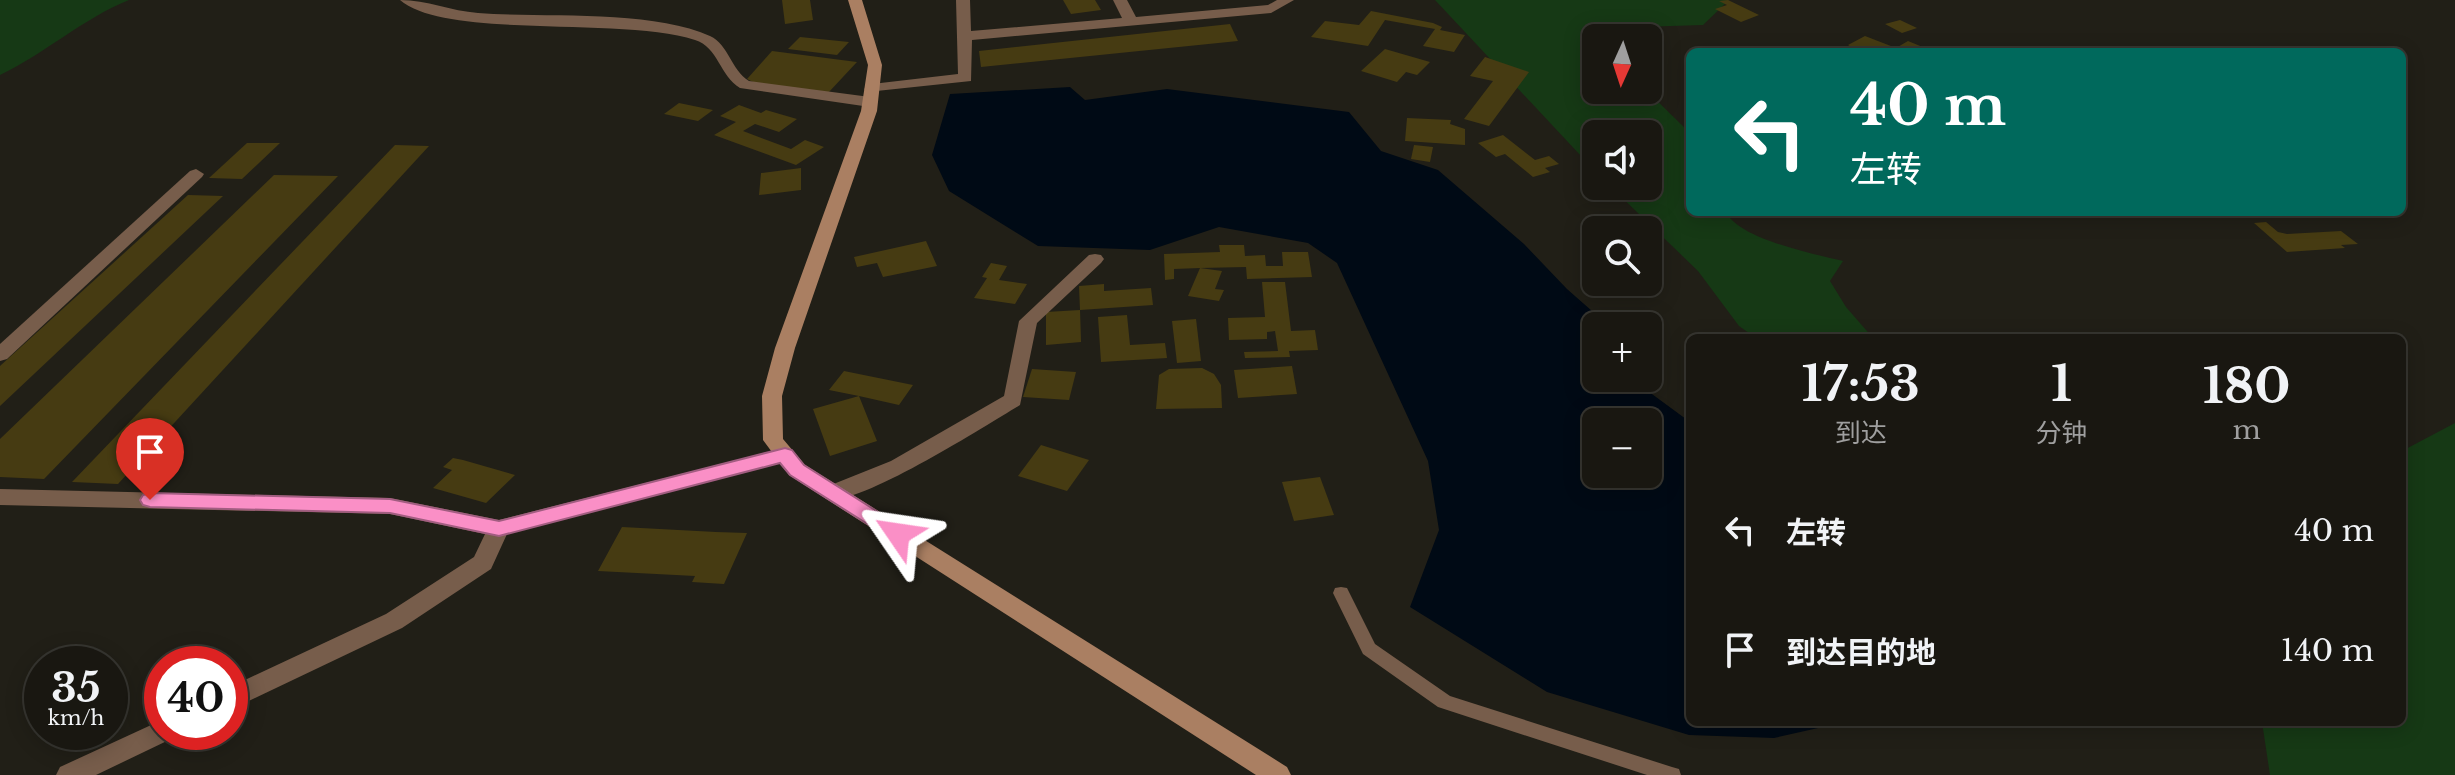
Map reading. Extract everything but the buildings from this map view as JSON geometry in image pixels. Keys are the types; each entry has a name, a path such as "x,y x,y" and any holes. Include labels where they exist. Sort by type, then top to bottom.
{"street":[{"path":"407,0 439,13 621,24 703,37 717,44 736,81 745,85 871,96 966,78 963,0"},
{"path":"855,0 875,65 871,96 851,167 785,348 772,396 773,440 797,470 1278,775"},
{"path":"1120,0 1131,21"},
{"path":"1227,0 1251,11"},
{"path":"964,36 1271,9 1287,0"},
{"path":"0,355 196,174"},
{"path":"834,493 899,466 1013,400 1028,321 1095,259"},
{"path":"0,497 390,506 499,528 785,455"},
{"path":"248,690 394,621 483,563 499,528"},
{"path":"69,775 144,740"}],"lane":[{"path":"1341,593 1369,649 1444,702 1672,775"}],"green space":[{"path":"0,0 129,0 0,75"},
{"path":"1435,0 1729,0 1703,25 1582,24 1582,104 1660,104 1686,129 1686,216 1729,216 1761,238 1843,261 1830,281 1846,307 1870,334 1750,334 1739,326 1698,271 1662,236 1662,216 1641,216 1624,200 1662,200 1662,120 1582,120 1582,157"},
{"path":"2455,423 2455,775 2270,775 2263,726 2406,726 2406,449"}],"shaded area":[{"path":"1070,87 1085,100 1167,89 1349,112 1381,151 1438,170 1524,244 1593,312 1582,312 1582,392 1649,392 1686,419 1686,726 1827,726 1774,738 1689,735 1547,692 1410,607 1439,530 1428,461 1337,263 1308,243 1219,227 1150,250 1038,246 949,191 932,155 950,94"}],"route":[{"path":"150,500 390,506 499,528 785,455 797,470 898,534"}]}
